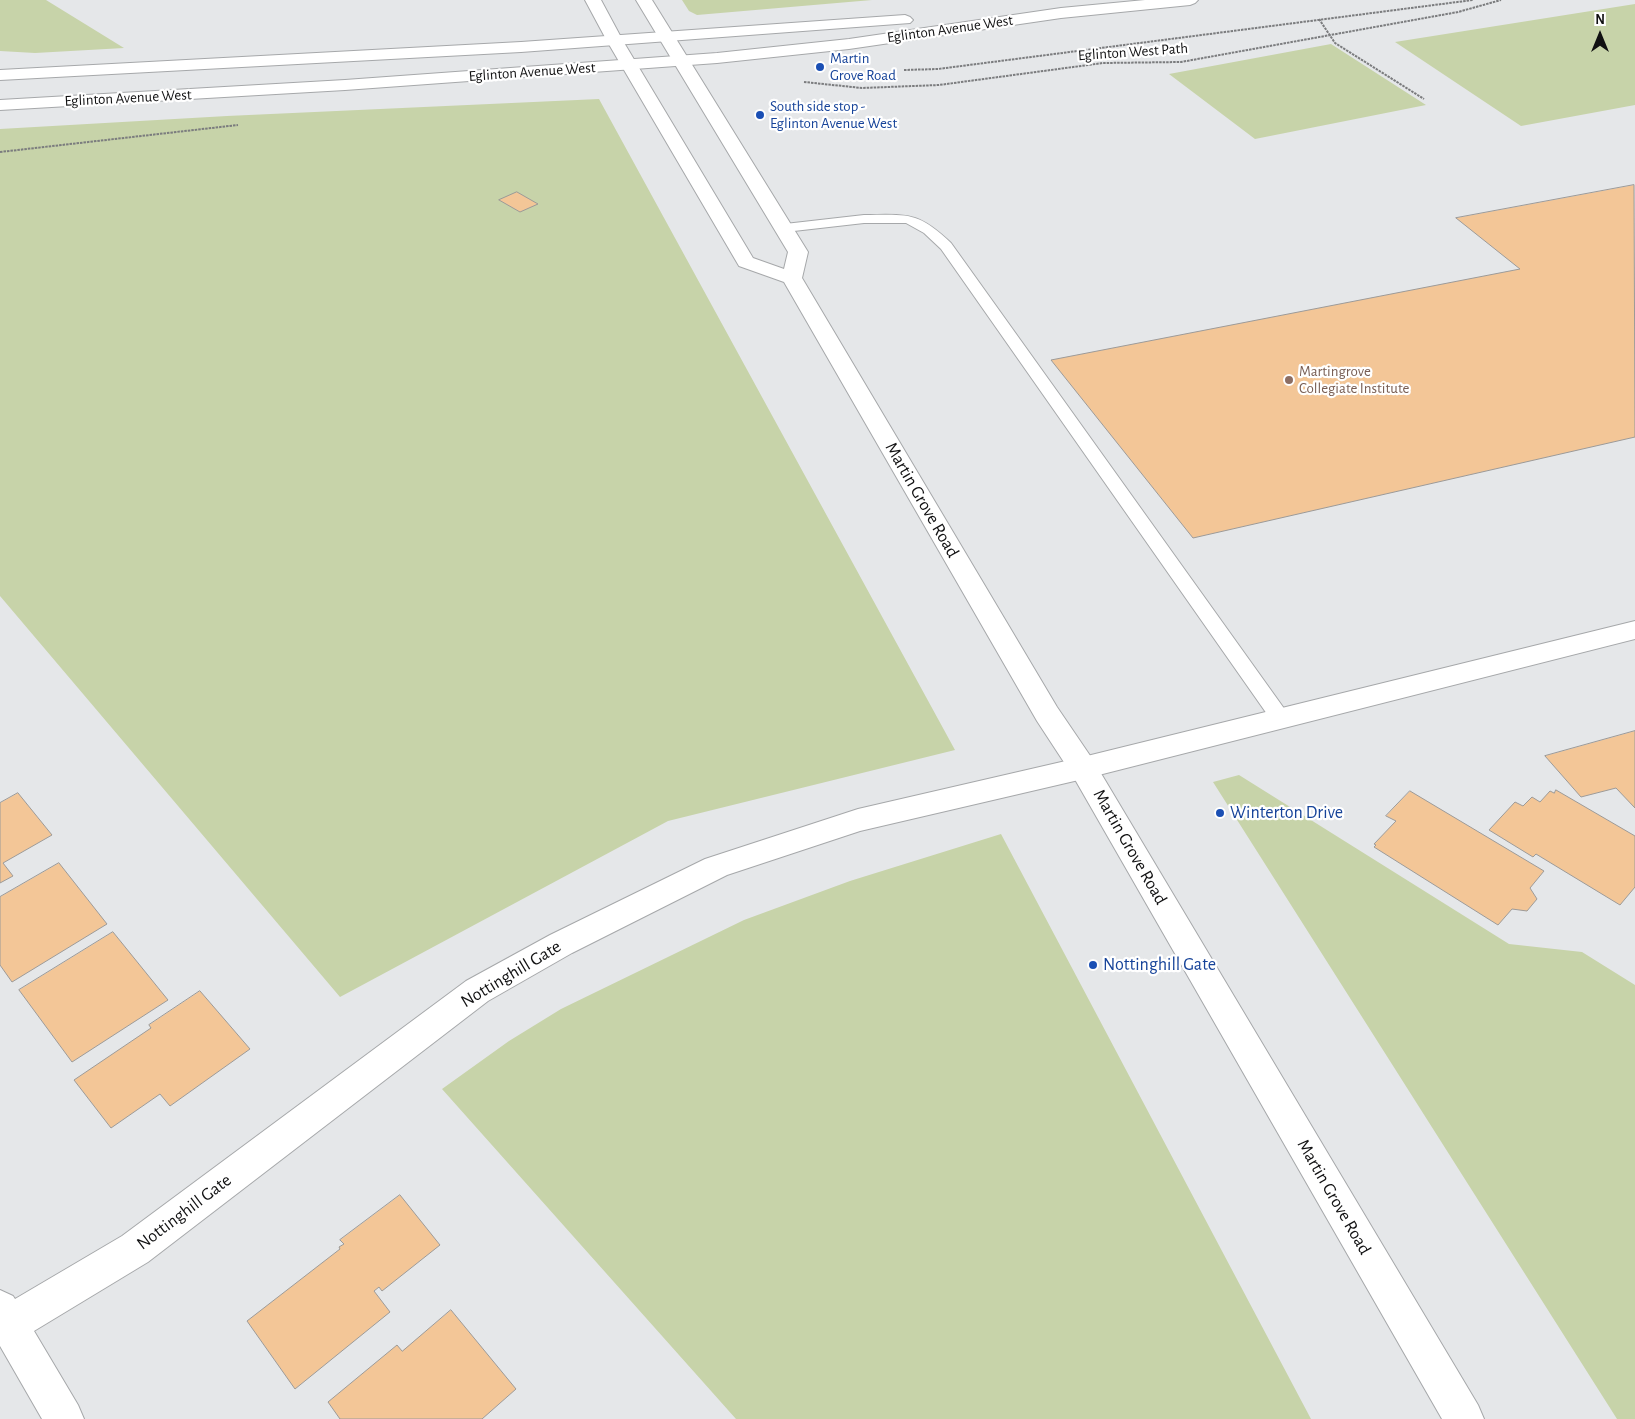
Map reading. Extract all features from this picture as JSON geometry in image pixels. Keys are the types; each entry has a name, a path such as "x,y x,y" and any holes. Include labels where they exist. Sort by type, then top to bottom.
{"main road":[{"path":"593,0 615,41 746,262 792,278 798,252 644,0"},
{"name":"Eglinton Avenue West","path":"0,105 344,85 681,60 849,44 1062,13 1190,0"},
{"name":"Eglinton Avenue West","path":"0,75 318,59 667,38 840,23 1062,13"},
{"name":"Martin Grove Road","path":"792,278 1047,714 1084,768 1464,1419"},
{"path":"1084,768 1635,630"},
{"name":"Nottinghill Gate","path":"5,1317 135,1249 477,991 561,944 716,867 858,820 1084,768"},
{"path":"5,1317 64,1419"}],"lane":[{"path":"785,228 864,219 909,219 929,230 946,246 1281,719"}],"path":[{"path":"898,70 938,68 1473,0"},
{"name":"Eglinton West Path","path":"797,81 862,88 939,85 1103,62 1181,62 1458,12 1501,0"},
{"path":"1319,19 1335,43 1424,99"}],"green space":[{"path":"0,0 46,0 124,48 35,53 0,51"},
{"path":"682,0 872,0 697,15 689,11"},
{"path":"1635,4 1635,105 1521,126 1395,42"},
{"path":"1331,44 1426,105 1255,139 1169,74"},
{"path":"599,99 955,750 668,821 340,997 0,596 0,129 227,116"},
{"path":"1239,775 1509,944 1582,952 1635,985 1635,1419 1617,1419 1213,782"},
{"path":"1001,834 1311,1419 736,1419 442,1089 509,1041 561,1009 744,920 850,881"}],"building":[{"path":"1634,185 1635,437 1193,538 1051,360 1520,269 1456,218"},
{"path":"517,192 538,204 520,212 499,200"},
{"path":"1635,731 1635,808 1616,788 1581,797 1545,756"},
{"path":"1556,790 1635,836 1635,887 1620,905 1536,854 1533,857 1489,830 1515,802 1523,806 1532,797 1540,802 1550,791 1554,793"},
{"path":"1410,791 1544,871 1530,888 1537,899 1527,911 1512,909 1498,925 1374,847 1376,845 1374,844 1396,821 1386,816"},
{"path":"18,793 52,835 3,863 13,876 0,883 0,803"},
{"path":"59,863 107,924 12,982 0,965 0,897"},
{"path":"113,932 168,1000 72,1062 19,990"},
{"path":"200,991 250,1049 170,1106 160,1094 111,1128 74,1080 151,1028 149,1025"},
{"path":"400,1195 440,1245 382,1291 379,1287 374,1291 390,1312 295,1389 247,1321 340,1249 339,1247 344,1244 340,1240"},
{"path":"451,1310 516,1389 482,1419 340,1419 328,1402 397,1345 402,1351"}],"place":[{"name":"Martin Grove Road","path":"820,67"},
{"name":"South side stop - Eglinton Avenue West","path":"760,115"},
{"name":"Martingrove Collegiate Institute","path":"1289,380"},
{"name":"Winterton Drive","path":"1220,813"},
{"name":"Nottinghill Gate","path":"1093,965"}]}
